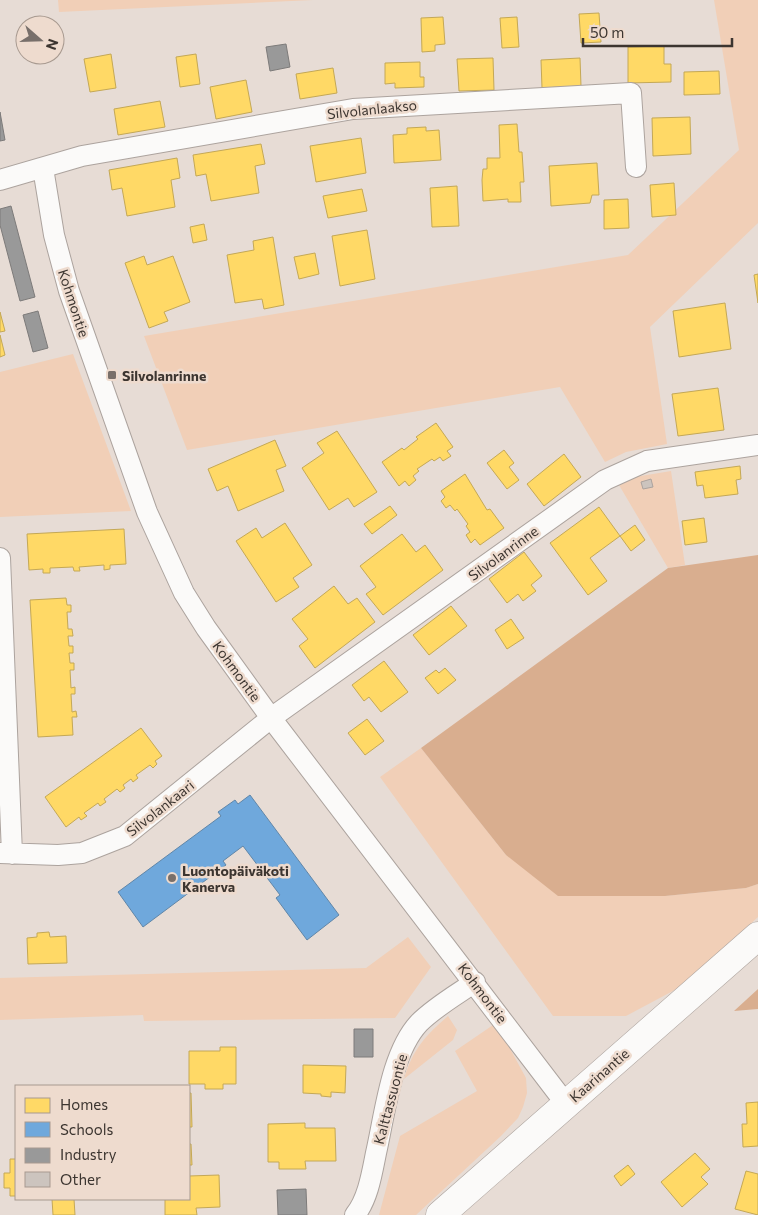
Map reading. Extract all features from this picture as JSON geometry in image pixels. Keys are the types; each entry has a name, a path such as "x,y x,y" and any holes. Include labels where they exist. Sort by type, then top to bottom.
{"main road":[{"name":"Kaarinantie","path":"440,1215 758,936"}],"street":[{"name":"Silvolanlaakso","path":"43,168 82,156 353,109 631,93 636,167"},
{"path":"0,180 43,168"},
{"name":"Kohmontie","path":"43,168 61,264 147,512 184,594 206,628 271,718 475,982 566,1104"},
{"name":"Silvolanrinne","path":"271,718 605,480 647,461 758,445"},
{"path":"0,558 6,854"},
{"name":"Silvolankaari","path":"6,854 58,855 82,853 104,846 125,836 271,718"},
{"name":"Kalttassuontie","path":"355,1215 367,1190 393,1076 408,1039 418,1024 433,1011 475,982"}],"shaded area":[{"path":"58,0 313,0 59,12"},
{"path":"714,0 758,0 758,223 650,327 667,444 626,452 605,462 560,387 187,450 144,336 628,255 739,150"},
{"path":"73,354 131,511 0,517 0,372"},
{"path":"671,471 685,565 668,568 619,485 635,477"},
{"path":"758,555 758,884 746,888 665,896 558,896 506,855 421,748 668,568"},
{"path":"421,748 506,855 665,896 746,888 758,884 758,917 686,984 626,1016 553,1016 380,777"},
{"path":"408,937 431,967 395,1018 144,1021 143,1015 0,1020 0,978 366,968"},
{"path":"758,989 758,1009 734,1011"},
{"path":"448,1016 457,1030 453,1040 404,1079 416,1051 433,1030"},
{"path":"496,1023 526,1078 527,1093 518,1118 416,1215 379,1215 400,1136 477,1091 455,1051"}],"building: Homes":[{"path":"599,13 601,42 581,43 579,14"},
{"path":"443,17 445,44 435,45 435,51 422,52 421,18"},
{"path":"517,17 519,47 502,48 500,18"},
{"path":"664,46 664,64 671,64 671,82 628,83 628,47"},
{"path":"111,54 116,88 90,92 84,59"},
{"path":"196,54 200,84 180,87 176,57"},
{"path":"493,58 494,90 459,91 457,59"},
{"path":"580,58 581,86 542,88 541,60"},
{"path":"420,62 420,77 424,77 424,87 395,88 395,83 385,84 385,63"},
{"path":"333,68 337,93 300,99 296,74"},
{"path":"719,71 720,94 684,95 684,72"},
{"path":"246,80 252,112 216,119 210,87"},
{"path":"160,101 165,127 118,135 114,109"},
{"path":"690,117 691,154 653,156 652,118"},
{"path":"517,124 519,152 522,152 524,182 520,182 521,202 508,202 508,199 483,201 483,169 487,169 487,158 500,158 499,125"},
{"path":"426,127 426,131 439,130 441,160 394,163 393,135 407,134 407,128"},
{"path":"361,138 366,173 316,182 310,146"},
{"path":"261,144 265,164 255,166 259,193 211,201 206,174 196,176 193,155"},
{"path":"177,158 180,178 171,180 175,207 127,216 122,188 112,190 109,170"},
{"path":"597,163 599,195 592,195 590,203 551,206 549,166"},
{"path":"674,183 676,215 652,217 650,185"},
{"path":"457,186 459,226 432,227 430,188"},
{"path":"362,189 367,211 328,218 323,196"},
{"path":"628,199 629,228 604,229 604,200"},
{"path":"204,224 207,240 193,243 190,227"},
{"path":"367,230 375,279 340,286 332,236"},
{"path":"273,237 284,305 264,309 262,299 235,303 227,255 254,250 253,241"},
{"path":"315,253 319,274 299,279 294,257"},
{"path":"144,256 147,265 173,256 190,302 164,312 168,321 149,328 125,263"},
{"path":"758,274 758,303 754,275"},
{"path":"725,303 731,349 679,357 673,311"},
{"path":"0,312 5,331 0,332"},
{"path":"0,335 5,355 0,357"},
{"path":"718,388 724,430 678,436 672,394"},
{"path":"436,423 453,447 447,451 451,456 443,461 440,457 434,461 432,459 417,469 419,471 413,476 416,480 409,486 405,481 399,486 382,462 402,448 404,450 418,439 416,437"},
{"path":"337,431 377,492 354,507 348,498 329,510 302,468 324,453 317,443"},
{"path":"275,440 286,466 276,470 284,491 238,511 228,486 217,491 208,469"},
{"path":"504,450 514,463 509,467 519,480 507,489 487,463"},
{"path":"564,454 581,477 544,506 527,484"},
{"path":"740,466 741,479 736,480 738,494 705,498 703,485 697,486 695,472"},
{"path":"465,474 487,510 490,509 504,528 480,545 475,539 471,543 466,535 470,532 466,526 468,524 457,509 455,511 450,505 446,508 441,501 445,497 441,491"},
{"path":"390,506 397,515 372,534 364,524"},
{"path":"599,507 620,536 590,558 607,581 588,595 550,543"},
{"path":"704,518 707,542 685,545 682,521"},
{"path":"285,523 312,565 293,578 299,587 276,602 236,541 256,528 262,538"},
{"path":"635,525 645,540 631,551 620,536"},
{"path":"124,529 126,564 110,565 110,569 104,570 104,565 79,567 80,571 74,571 73,567 50,568 50,573 43,573 43,569 29,570 27,534"},
{"path":"402,534 416,552 425,545 443,570 383,615 366,594 376,587 360,566"},
{"path":"524,552 542,576 531,585 536,591 523,601 518,594 507,603 489,579"},
{"path":"334,586 348,604 357,598 375,622 315,668 299,646 308,639 292,619"},
{"path":"66,598 67,605 71,605 71,612 67,612 68,629 72,629 73,636 68,636 69,646 73,646 73,653 69,653 70,663 74,663 74,670 70,670 71,688 75,687 75,694 71,694 72,712 76,711 77,717 72,717 73,735 38,737 30,600"},
{"path":"451,606 467,626 429,655 413,635"},
{"path":"511,619 524,638 507,649 495,630"},
{"path":"384,661 408,692 381,712 369,697 364,701 352,685"},
{"path":"445,668 456,680 438,694 425,678 436,670 439,673"},
{"path":"367,719 384,741 365,755 348,733"},
{"path":"141,728 162,756 155,761 157,764 153,768 150,765 136,775 138,778 133,782 131,779 123,785 125,788 120,792 117,789 104,799 106,802 100,806 98,803 84,813 87,816 81,820 79,817 66,827 45,797"},
{"path":"49,932 50,937 66,936 67,963 28,964 27,938 37,937 37,933"},
{"path":"220,1047 236,1047 236,1084 223,1084 223,1089 205,1089 205,1084 189,1084 189,1051 220,1051"},
{"path":"303,1065 346,1066 345,1093 331,1092 331,1097 321,1096 321,1094 303,1093"},
{"path":"190,1093 191,1093 192,1127 190,1127"},
{"path":"758,1102 758,1146 743,1147 742,1124 747,1124 746,1103"},
{"path":"305,1123 305,1128 335,1128 336,1161 305,1161 306,1169 279,1169 279,1162 268,1162 268,1124"},
{"path":"190,1144 191,1144 192,1165 190,1165"},
{"path":"695,1153 710,1169 701,1177 708,1184 682,1207 661,1182"},
{"path":"10,1159 15,1159 15,1196 10,1196 10,1188 4,1188 4,1173 10,1173"},
{"path":"628,1165 635,1174 621,1186 614,1176"},
{"path":"746,1171 758,1174 758,1215 735,1209"},
{"path":"219,1175 220,1207 196,1208 197,1215 165,1215 165,1200 190,1200 190,1176"},
{"path":"52,1200 74,1200 75,1215 53,1215"}],"building: Schools":[{"name":"Luontopäiväkoti Kanerva","path":"250,795 339,915 307,940 276,898 280,895 243,846 223,861 226,865 143,927 118,892 221,816 218,812 235,800 238,804"}],"building: Industry":[{"path":"286,44 290,67 270,71 266,47"},
{"path":"0,112 5,140 0,141"},
{"path":"11,206 35,297 20,301 0,225 0,209"},
{"path":"38,311 48,348 33,352 23,315"},
{"path":"354,1029 373,1029 373,1057 354,1057"},
{"path":"306,1189 307,1215 278,1215 277,1190"}],"building: Other":[{"path":"651,479 653,487 643,489 641,482"}],"place":[{"name":"Silvolanrinne","path":"112,375"},
{"name":"Luontopäiväkoti Kanerva","path":"172,878"}]}
